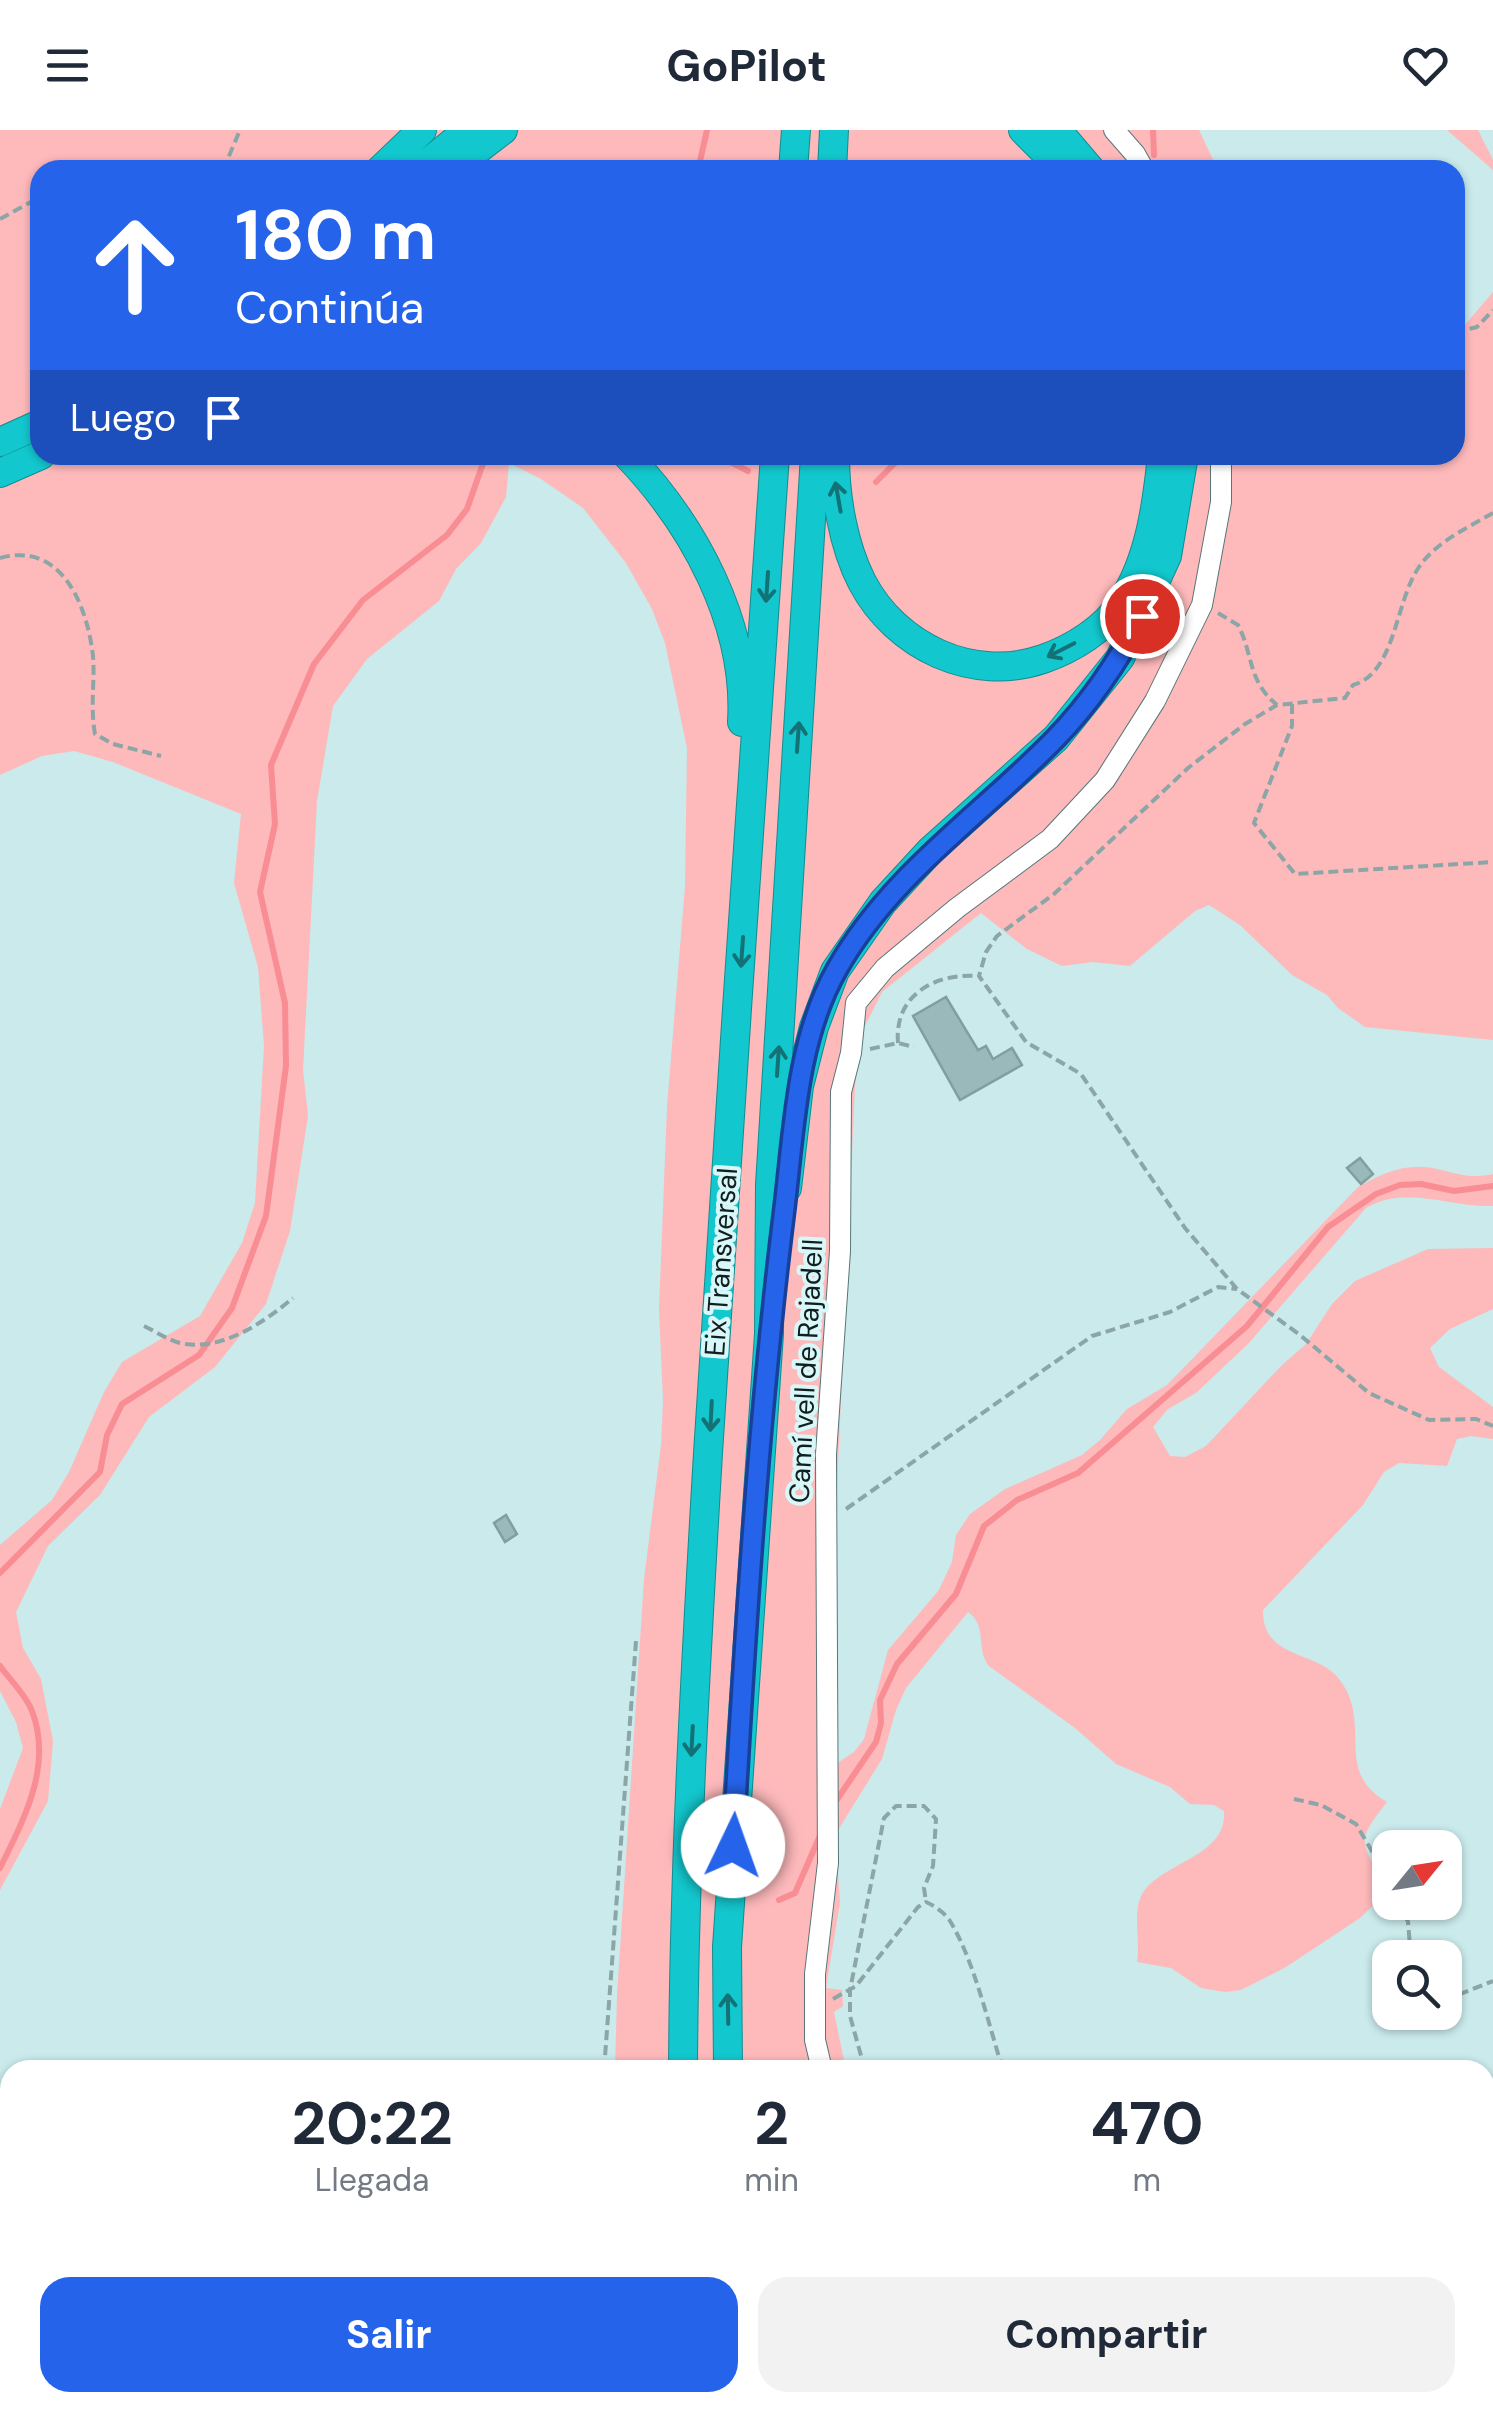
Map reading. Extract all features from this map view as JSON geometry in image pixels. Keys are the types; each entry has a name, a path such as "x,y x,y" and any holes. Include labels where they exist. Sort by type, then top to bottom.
{"highway":[{"path":"390,160 422,130"},
{"path":"431,160 468,130"},
{"path":"464,160 503,130"},
{"path":"794,160 796,130"},
{"path":"832,160 834,130"},
{"path":"1024,130 1052,160"},
{"path":"1056,130 1082,160"},
{"path":"0,442 30,428"},
{"path":"0,473 30,460"},
{"path":"637,465 683,526 716,584 737,656 743,706 740,756 749,855"},
{"name":"Eix Transversal","path":"684,2060 691,1745 774,465"},
{"name":"Eix Transversal","path":"728,2060 728,1929 770,1334 770,1186 814,465"},
{"path":"835,465 845,533 861,580 876,604 910,639 946,659 1018,668 1058,654 1088,636 1124,601 1144,553 1158,503 1161,465"},
{"path":"770,1334 799,1086 814,1026 836,971 883,902 930,851 1056,738 1120,658 1167,556 1182,465"}],"street":[{"path":"1114,130 1138,160"},
{"name":"Camí vell de Rajadell","path":"820,2060 816,2040 816,1974 828,1863 826,1454 840,1252 841,1092 851,1053 856,1003 885,968 957,908 1050,840 1105,780 1155,701 1202,604 1222,502 1221,465"}],"path":[{"path":"227,160 240,130"},
{"path":"0,219 30,202"},
{"path":"1465,330 1476,327 1493,310"},
{"path":"978,976 986,952 997,936 1054,894 1188,768 1245,724 1277,705 1345,698 1354,685 1378,668 1389,649 1400,603 1418,568 1444,542 1493,512"},
{"path":"0,558 38,555 68,580 80,602 93,656 90,710 95,734 113,744 161,756"},
{"path":"1202,604 1238,625 1256,682 1277,705"},
{"path":"1292,704 1292,726 1254,823 1295,874 1493,862"},
{"path":"898,1042 902,1014 918,990 942,978 978,976"},
{"path":"978,976 1026,1042 1081,1074 1185,1228 1237,1289 1300,1334 1368,1393 1429,1420 1476,1419 1493,1426"},
{"path":"851,1053 898,1042 914,1047"},
{"path":"826,1523 1092,1336 1170,1312 1218,1287 1237,1289"},
{"path":"144,1326 179,1343 225,1341 275,1313 293,1298"},
{"path":"605,2060 636,1641"},
{"path":"1294,1800 1321,1805 1356,1824 1372,1851"},
{"path":"862,2060 850,2016 850,1990 884,1818 896,1806 924,1806 936,1820 933,1866 924,1888 926,1902 948,1918 963,1948 1000,2060"},
{"path":"842,1995 926,1902"},
{"path":"1462,1993 1493,1981"}],"shaded area":[{"path":"0,130 1199,130 1213,160 30,160 30,465 509,465 506,497 481,543 456,569 439,601 367,659 333,706 317,801 303,1070 308,1116 290,1231 266,1304 215,1367 149,1417 100,1495 48,1546 16,1612 23,1648 41,1679 53,1741 48,1801 0,1890 0,1809 23,1748 16,1722 0,1691 0,1545 52,1500 122,1362 200,1316 242,1243 255,1203 264,1046 258,967 234,883 241,814 113,762 74,751 42,756 0,775"},
{"path":"1447,130 1478,130 1493,160 1493,170"},
{"path":"1493,292 1493,1040 1365,1027 1327,995 1292,975 1240,925 1209,905 1195,911 1130,966 1093,962 1062,966 1027,949 981,913 882,992 864,1028 855,1085 835,1534 836,1764 854,1752 864,1739 888,1650 939,1590 952,1562 956,1535 970,1514 1005,1489 1082,1455 1127,1409 1167,1385 1358,1187 1405,1168 1426,1167 1471,1176 1493,1174 1493,1206 1413,1197 1381,1201 1366,1208 1248,1344 1196,1393 1168,1409 1153,1427 1170,1456 1185,1457 1206,1446 1306,1344 1332,1304 1355,1281 1428,1249 1493,1248 1493,1309 1450,1329 1430,1348 1439,1367 1493,1407 1493,1439 1457,1439 1447,1466 1399,1463 1384,1472 1363,1505 1263,1610 1271,1638 1339,1679 1354,1712 1361,1776 1387,1802 1366,1835 1366,1849 1372,1862 1372,1907 1286,1967 1241,1990 1201,1988 1171,1968 1137,1962 1137,1916 1144,1891 1216,1838 1224,1811 1214,1805 1190,1804 1170,1787 1116,1764 1075,1728 989,1666 978,1624 968,1612 906,1688 882,1759 835,1835 840,1902 826,1988 842,1990 843,2006 834,2012 844,2060 615,2060 644,1579 661,1445 659,1309 667,1107 685,886 687,748 665,643 652,609 626,563 583,508 513,465 1465,465 1465,325"}],"building":[{"path":"946,997 978,1050 986,1046 993,1059 1012,1048 1022,1065 960,1100 913,1016"},
{"path":"1360,1158 1373,1174 1361,1184 1347,1168"},
{"path":"506,1515 517,1534 505,1542 494,1523"}],"waterway":[{"path":"700,160 707,130"},
{"path":"1153,130 1154,155"},
{"path":"0,1573 100,1472 107,1435 122,1404 199,1355 232,1308 266,1216 286,1066 285,1003 260,892 275,824 271,765 314,664 363,600 447,535 467,509 482,465"},
{"path":"736,465 748,471"},
{"path":"876,482 893,465"},
{"path":"836,1801 876,1742 881,1723 880,1700 897,1664 956,1594 984,1526 1017,1500 1078,1473 1247,1326 1328,1227 1376,1194 1400,1185 1421,1184 1454,1191 1493,1186"},
{"path":"0,1666 32,1711 39,1752 33,1792 0,1868"},
{"path":"779,1900 795,1893 822,1831"}],"route":[{"path":"733,1846 770,1334 799,1086 814,1026 836,971 883,902 930,851 1056,738 1120,658 1142,616"}]}
